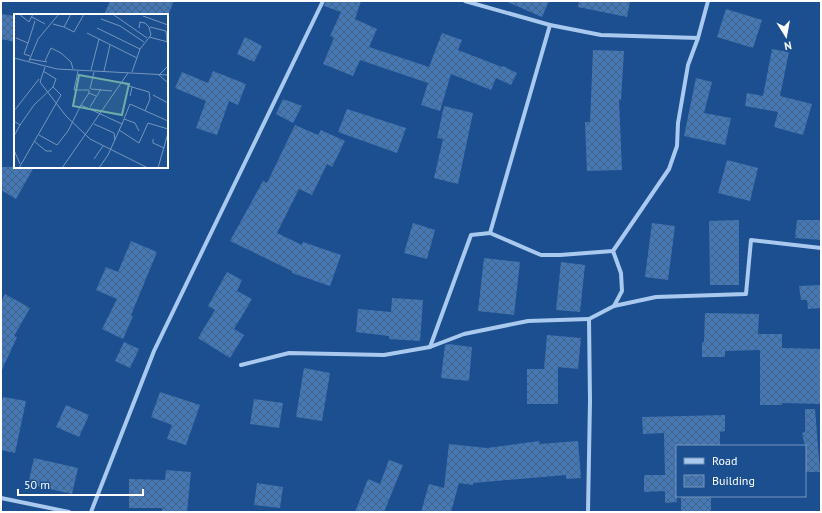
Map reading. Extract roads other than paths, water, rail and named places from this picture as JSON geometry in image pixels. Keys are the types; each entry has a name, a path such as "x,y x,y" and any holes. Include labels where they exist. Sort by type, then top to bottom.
{"street":[{"path":"91,512 154,351 323,1"},
{"path":"465,1 550,25 601,35 698,38"},
{"path":"613,251 669,169 677,146 678,123 688,65 698,38 708,1"},
{"path":"490,233 550,25"},
{"path":"430,346 471,235 490,233 541,255 613,251"},
{"path":"241,365 289,353 384,355 430,346 464,334 528,321 589,319 614,306 656,297 746,294 751,240 821,248"},
{"path":"613,251 621,273 622,291 614,306"},
{"path":"588,512 590,400 589,319"},
{"path":"1,498 70,512"}]}
